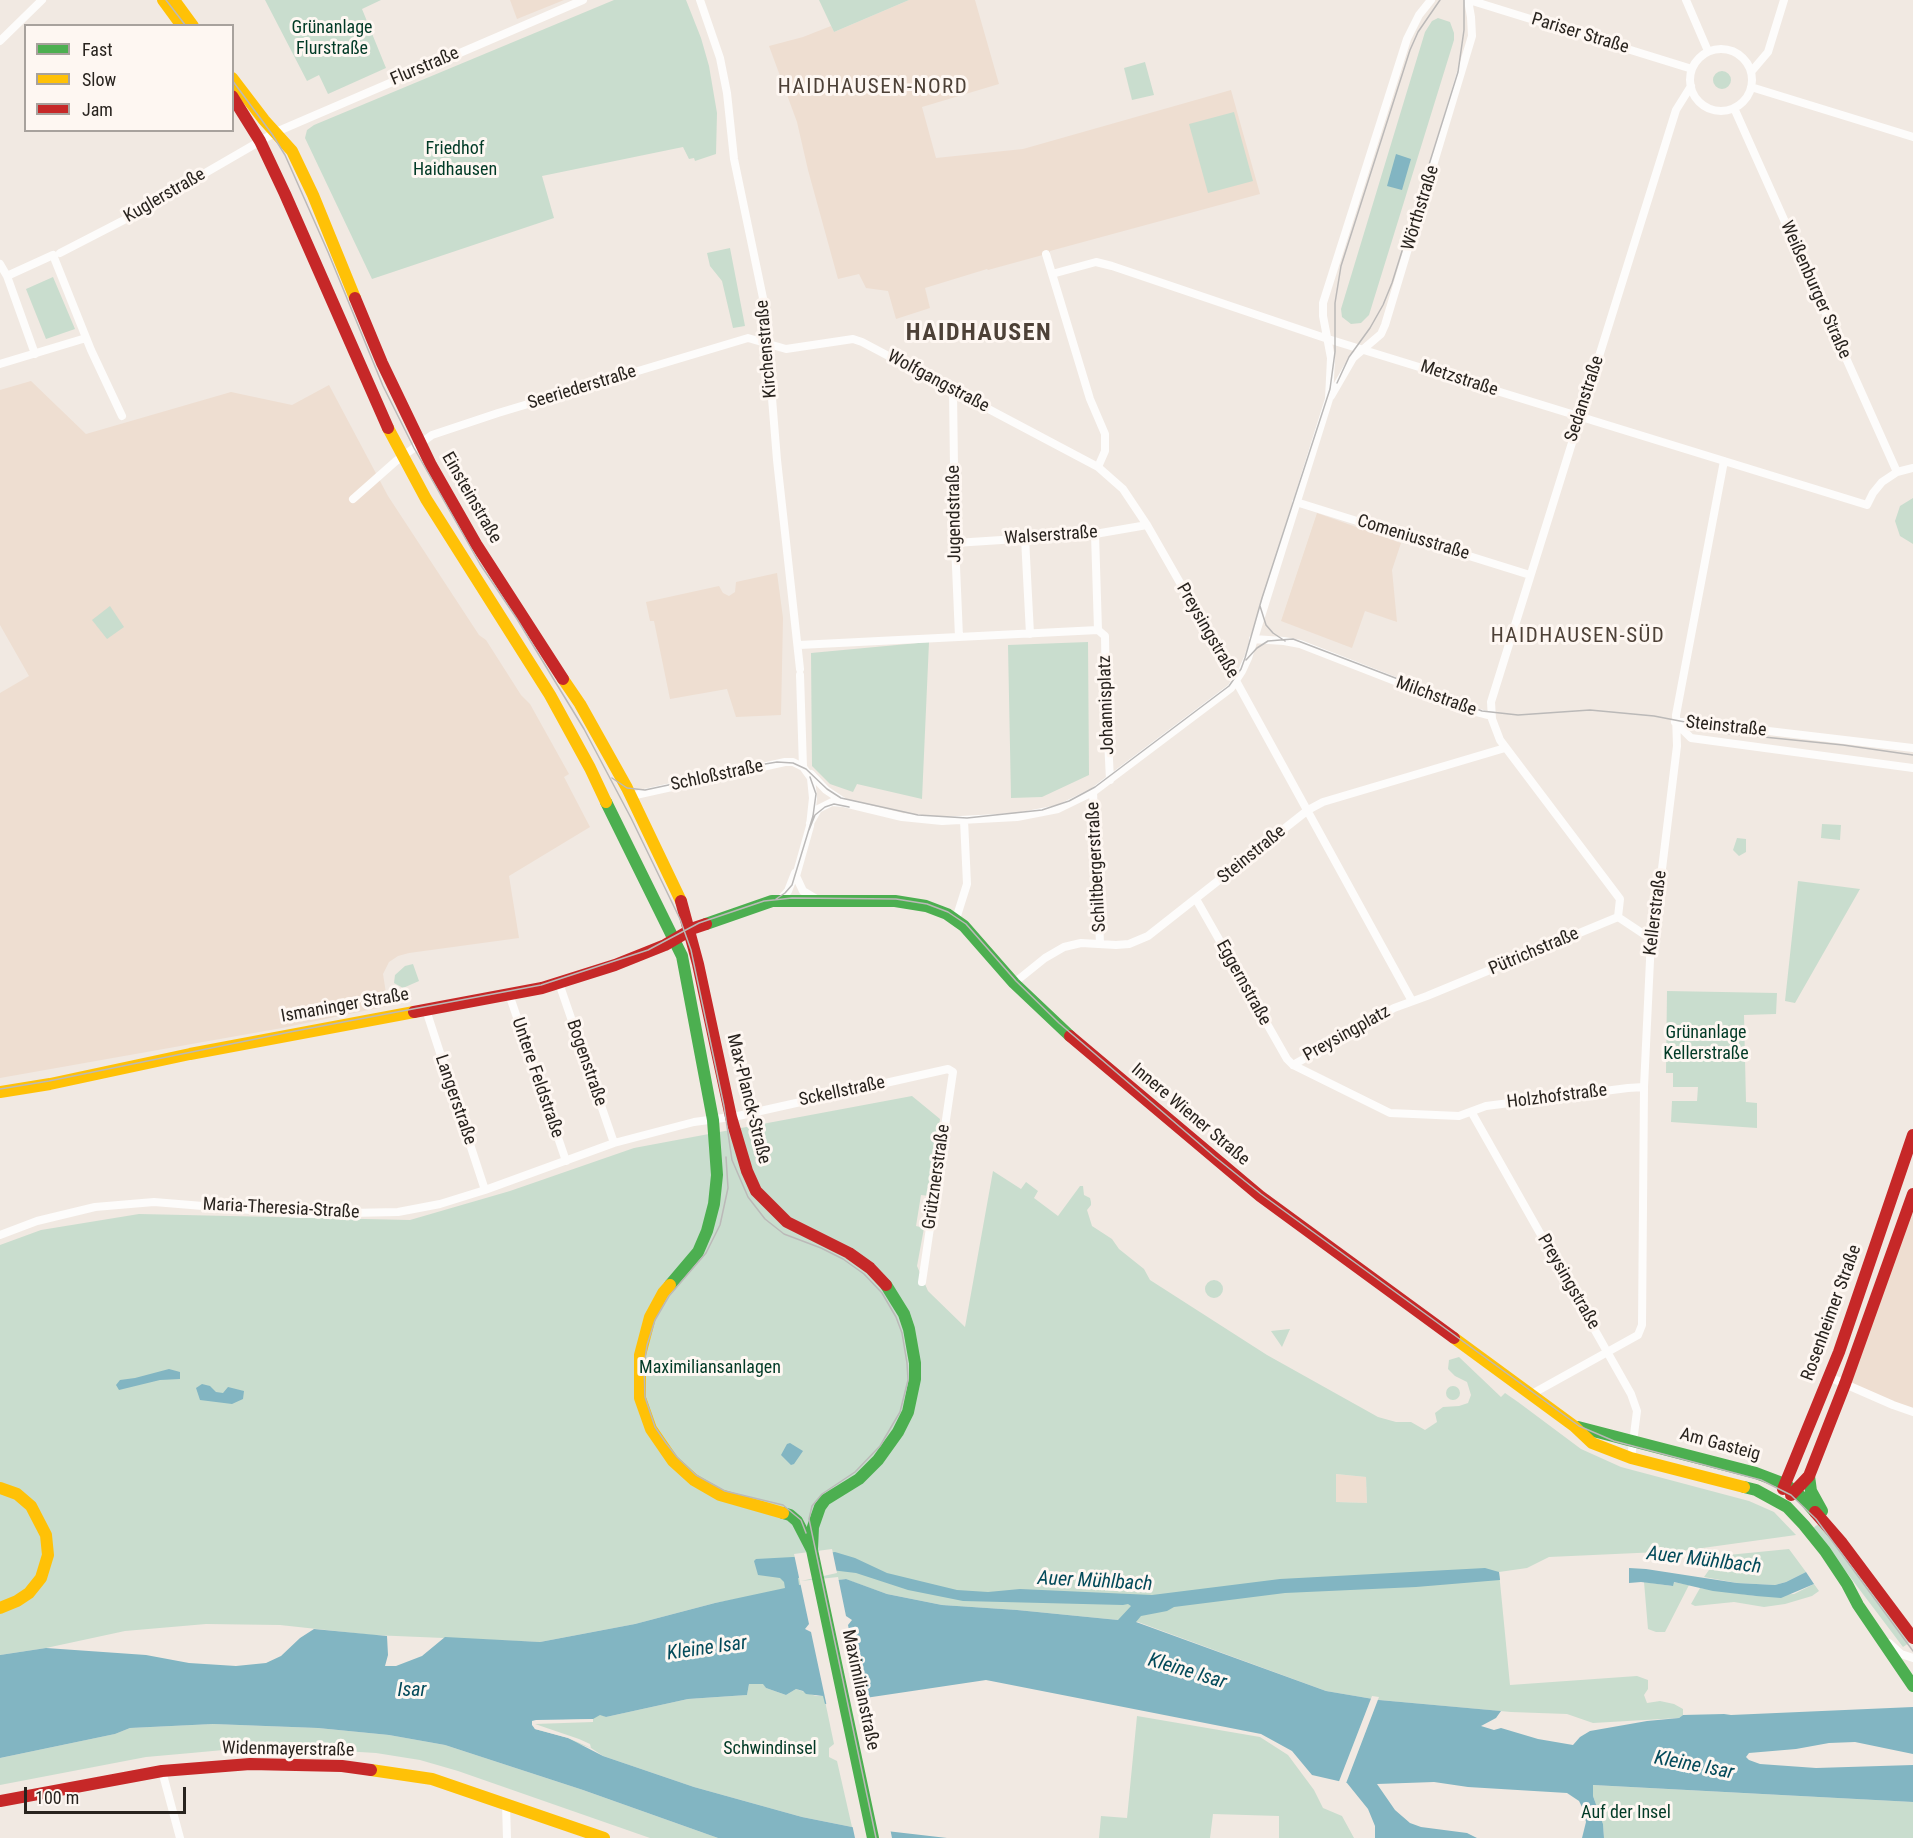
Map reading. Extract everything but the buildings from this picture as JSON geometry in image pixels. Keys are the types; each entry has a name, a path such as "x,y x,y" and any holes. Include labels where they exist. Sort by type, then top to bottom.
{"main road":[{"path":"163,0 181,24"},
{"path":"174,0 192,24"},
{"name":"Einsteinstraße","path":"234,81 268,137 327,286 402,458 550,696 590,768 629,852 674,940"},
{"name":"Einsteinstraße","path":"234,98 268,137 289,147 302,170 382,363 420,443 476,544 580,704 631,796 680,898 689,930"},
{"name":"Innere Wiener Straße","path":"689,930 753,906 776,901 906,902 936,909 956,919 974,934 1014,983 1057,1025 1214,1160 1574,1426 1592,1443 1631,1458"},
{"name":"Ismaninger Straße","path":"0,1092 559,983 615,965 674,940 689,930"},
{"name":"Max-Planck-Straße","path":"689,930 731,1117 747,1171 760,1197 787,1222 842,1249 870,1268 896,1300 906,1322 912,1345 915,1379 903,1422 887,1450 868,1471 825,1500 813,1527 811,1545"},
{"name":"Max-Planck-Straße","path":"674,940 682,956 689,986 713,1120 717,1175 709,1226 698,1252 663,1293 650,1317 640,1355 640,1398 651,1429 673,1461 683,1471 720,1495 790,1515 797,1521 811,1545"},
{"name":"Rosenheimer Straße","path":"1780,1502 1790,1488 1913,1135"},
{"name":"Rosenheimer Straße","path":"1790,1488 1809,1476 1845,1384 1913,1194"},
{"name":"Innere Wiener Straße","path":"1574,1426 1633,1441"},
{"name":"Am Gasteig","path":"1633,1441 1756,1473 1790,1488"},
{"name":"Am Gasteig","path":"1631,1458 1756,1490 1780,1502"},
{"path":"1809,1476 1814,1498 1842,1543 1913,1638"},
{"path":"0,1488 17,1494 31,1506 46,1535 48,1555 41,1578 29,1593 17,1602 0,1608"},
{"path":"1790,1488 1842,1543"},
{"path":"1780,1502 1804,1525 1825,1551 1873,1629 1913,1686"},
{"name":"Maximilianstraße","path":"811,1545 873,1838"},
{"name":"Widenmayerstraße","path":"0,1801 162,1771 250,1764 342,1766 432,1779 604,1838"}],"street":[{"path":"0,41 42,0"},
{"name":"Flurstraße","path":"268,137 583,0"},
{"name":"Kirchenstraße","path":"700,0 720,58 727,93 734,159 768,321 777,460 799,645 804,767 811,778 813,789 810,823 796,870 790,887 776,901"},
{"name":"Wörthstraße","path":"1329,399 1331,366 1323,303 1407,39 1419,15 1431,0"},
{"name":"Wörthstraße","path":"1236,681 1245,664 1329,399 1353,358 1381,334 1385,325 1467,57 1472,36 1472,17 1468,0"},
{"name":"Pariser Straße","path":"1468,0 1692,69"},
{"path":"1686,0 1708,51"},
{"path":"1751,72 1768,52 1784,0"},
{"path":"1719,48 1730,50 1739,54 1747,62 1751,72 1751,87 1748,96 1734,108 1716,111 1707,108 1694,95 1691,86 1692,69 1701,55 1708,51 1719,48"},
{"name":"Sedanstraße","path":"1491,716 1491,702 1676,111 1691,86"},
{"path":"1751,87 1913,137"},
{"name":"Weißenburger Straße","path":"1734,108 1897,472"},
{"name":"Kuglerstraße","path":"7,276 124,220 268,137"},
{"path":"57,254 86,338 122,416"},
{"path":"1046,254 1090,399 1105,434 1105,451 1098,467"},
{"name":"Metzstraße","path":"1052,274 1096,262 1112,266 1329,339 1867,505 1882,482 1897,472"},
{"path":"0,264 7,276 34,354"},
{"path":"0,364 86,338"},
{"name":"Seeriederstraße","path":"353,499 420,443 442,431 748,338 768,344"},
{"name":"Wolfgangstraße","path":"768,344 786,349 858,340 1098,467"},
{"name":"Jugendstraße","path":"953,391 959,637"},
{"name":"Kellerstraße","path":"1530,1395 1638,1335 1642,1325 1644,1087 1652,939 1677,746 1675,722 1724,461"},
{"name":"Preysingstraße","path":"1098,467 1123,489 1147,525 1308,810 1412,1001"},
{"path":"1897,472 1913,468"},
{"name":"Comeniusstraße","path":"1296,502 1530,575"},
{"name":"Walserstraße","path":"955,543 1095,534 1147,525"},
{"path":"1095,534 1098,630"},
{"path":"1024,538 1030,634"},
{"name":"Johannisplatz","path":"799,645 1098,630 1105,636 1110,780 1093,792 1071,804 1043,813 964,820 918,819 837,802 825,804 816,811 810,823"},
{"name":"Milchstraße","path":"1253,639 1296,643 1472,711 1491,716 1505,748 1620,899 1618,917"},
{"path":"1110,780 1227,692 1236,681"},
{"name":"Steinstraße","path":"1675,722 1692,722 1913,748"},
{"name":"Steinstraße","path":"1675,722 1691,738 1913,768"},
{"name":"Steinstraße","path":"1014,983 1054,952 1081,943 1116,945 1138,942 1308,810 1333,798 1505,748"},
{"name":"Schloßstraße","path":"631,796 785,762 793,762 804,767"},
{"name":"Johannisplatz","path":"804,767 828,792 853,805"},
{"name":"Schiltbergerstraße","path":"1093,792 1100,943"},
{"path":"956,919 967,884 964,820"},
{"path":"796,870 797,880 802,889 809,896 820,901"},
{"name":"Eggernstraße","path":"1196,899 1272,1036 1293,1065"},
{"path":"1618,917 1652,939"},
{"name":"Pütrichstraße","path":"1412,1001 1618,917"},
{"name":"Bogenstraße","path":"559,983 614,1143"},
{"name":"Untere Feldstraße","path":"509,994 566,1161"},
{"name":"Preysingplatz","path":"1293,1065 1394,1008 1412,1001"},
{"name":"Langerstraße","path":"426,1010 485,1190"},
{"name":"Preysingplatz","path":"1293,1065 1390,1113 1459,1116 1472,1113"},
{"name":"Sckellstraße","path":"731,1117 948,1069 953,1072"},
{"name":"Grütznerstraße","path":"922,1282 953,1072"},
{"name":"Holzhofstraße","path":"1472,1113 1486,1106 1644,1087"},
{"name":"Preysingstraße","path":"1472,1113 1631,1394 1637,1411 1631,1458"},
{"name":"Maria-Theresia-Straße","path":"0,1235 37,1221 95,1207 154,1202 301,1214 398,1212 440,1204 485,1190 614,1143 694,1122 731,1117"},
{"path":"1829,1377 1913,1412"},
{"path":"1873,1629 1901,1654 1913,1658"},
{"path":"162,1771 180,1838"},
{"path":"506,1804 507,1838"}],"shaded area":[{"path":"510,0 564,0 517,19"},
{"path":"909,0 975,0 999,84 922,107 936,158 1023,149 1231,90 1260,194 1050,251 1050,253 925,288 930,308 896,319 888,291 866,288 859,274 838,279 797,122 769,46 803,37 831,26 834,32"},
{"path":"31,381 86,434 231,392 292,405 329,385 388,496 479,635 486,640 521,695 530,704 569,774 564,777 590,827 509,876 519,938 398,956 389,962 383,974 388,1006 282,1028 0,1078 0,693 29,676 0,625 0,390"},
{"path":"1317,513 1401,543 1392,570 1397,622 1365,611 1352,648 1281,621"},
{"path":"777,573 783,618 781,715 736,717 727,689 670,699 654,621 650,621 646,602 719,586 723,593 729,596 735,592 736,582"},
{"path":"1913,1187 1913,1413 1842,1379"},
{"path":"1336,1474 1366,1477 1367,1503 1336,1502"}],"green space":[{"name":"Grünanlage Flurstraße","path":"265,0 381,0 362,9 386,68 328,94 319,75 307,81"},
{"name":"Friedhof Haidhausen","path":"614,0 686,0 709,66 717,113 716,154 695,161 694,158 689,159 683,147 542,176 554,218 372,279 305,138 307,130 314,125"},
{"path":"819,0 909,0 834,32"},
{"path":"1438,18 1450,22 1454,40 1369,315 1361,323 1351,324 1342,317 1341,309 1425,32 1432,21"},
{"path":"1145,62 1154,95 1132,100 1124,68"},
{"path":"1722,71 1728,74 1731,80 1728,86 1722,89 1716,86 1713,80 1716,74"},
{"path":"1234,112 1253,181 1208,193 1189,124"},
{"path":"730,248 745,326 733,328 722,281 710,266 707,253"},
{"path":"53,277 75,329 46,339 26,289"},
{"path":"1913,498 1913,544 1900,536 1895,521 1900,506"},
{"path":"110,606 124,627 107,639 92,620"},
{"path":"929,642 922,799 857,784 853,792 830,784 812,766 811,653"},
{"path":"1088,642 1089,775 1042,797 1011,798 1008,645"},
{"path":"1822,824 1841,825 1840,840 1821,838"},
{"path":"1737,838 1746,839 1746,852 1739,856 1733,850"},
{"path":"1798,881 1860,889 1795,1003 1785,1001"},
{"path":"413,964 419,981 403,988 394,983 395,975 405,966"},
{"name":"Grünanlage Kellerstraße","path":"1667,991 1777,993 1776,1014 1744,1015 1746,1102 1757,1103 1757,1128 1671,1122 1672,1101 1697,1101 1698,1087 1673,1087 1673,1073 1666,1073"},
{"name":"Maximiliansanlagen","path":"912,1096 940,1119 929,1196 921,1195 916,1226 924,1228 917,1266 928,1291 965,1327 993,1171 1021,1189 1026,1182 1038,1191 1034,1198 1058,1216 1080,1186 1083,1186 1084,1195 1090,1198 1091,1202 1087,1210 1092,1226 1112,1239 1119,1249 1144,1269 1150,1280 1267,1355 1378,1417 1396,1422 1411,1422 1425,1430 1437,1422 1435,1413 1443,1407 1468,1403 1471,1395 1467,1382 1455,1376 1448,1369 1449,1360 1459,1357 1501,1397 1505,1393 1581,1449 1621,1467 1749,1501 1774,1512 1796,1535 1681,1551 1549,1557 1527,1568 1499,1572 1510,1685 1637,1676 1648,1680 1648,1689 1644,1695 1647,1703 1660,1701 1674,1704 1683,1709 1683,1715 1679,1718 1593,1723 1567,1714 1511,1712 1379,1700 1326,1691 1138,1622 942,1605 887,1594 845,1579 715,1603 635,1624 540,1642 372,1635 280,1625 206,1624 125,1631 0,1655 0,1245 41,1230 139,1214 410,1220 510,1191 634,1148","holes":["1336,1474 1366,1477 1367,1503 1336,1502"]},
{"path":"1210,1280 1218,1280 1223,1285 1221,1296 1210,1298 1205,1293 1205,1285"},
{"path":"1290,1329 1282,1347 1271,1331"},
{"path":"1453,1386 1458,1388 1460,1393 1458,1398 1453,1400 1448,1398 1446,1393 1448,1388"},
{"path":"1820,1523 1909,1643 1903,1647 1813,1528"},
{"path":"1789,1549 1806,1572 1786,1582 1775,1585 1737,1583 1704,1577 1716,1560 1728,1555"},
{"path":"1644,1582 1672,1586 1673,1582 1689,1585 1665,1632 1648,1629"},
{"path":"1814,1584 1819,1591 1812,1596 1785,1604 1764,1607 1734,1602 1695,1606 1691,1604 1700,1588 1756,1596 1794,1594"},
{"name":"Schwindinsel","path":"749,1684 764,1684 766,1688 786,1695 796,1689 816,1696 824,1696 834,1744 829,1748 829,1757 837,1761 852,1827 802,1817 694,1787 603,1756 591,1748 535,1729 532,1721 600,1714 606,1717 688,1699 747,1695"},
{"path":"1137,1716 1260,1737 1288,1755 1314,1790 1323,1808 1342,1816 1354,1838 1279,1838 1279,1816 1213,1814 1210,1838 1099,1838 1101,1816 1127,1818"},
{"path":"213,1724 318,1728 389,1735 445,1745 583,1790 718,1838 650,1838 458,1771 420,1760 376,1753 294,1748 245,1748 146,1757 0,1785 0,1758 115,1734 130,1728"},
{"name":"Auf der Insel","path":"1592,1785 1913,1802 1913,1838 1604,1838 1603,1824 1593,1796"}],"water":[{"path":"1396,154 1411,159 1402,190 1387,186"},
{"path":"169,1369 180,1372 180,1379 160,1380 119,1390 116,1385 120,1380"},
{"path":"202,1384 210,1386 216,1392 223,1393 228,1387 244,1391 243,1399 232,1404 200,1400 196,1388"},
{"path":"790,1443 803,1451 791,1465 781,1455"},
{"path":"835,1552 855,1558 887,1573 957,1590 988,1592 1020,1589 1152,1595 1280,1579 1485,1568 1499,1572 1500,1580 1416,1587 1285,1593 1174,1607 1167,1611 1141,1616 1136,1622 1326,1691 1379,1700 1501,1711 1496,1718 1481,1726 1494,1730 1501,1728 1538,1739 1573,1745 1590,1731 1679,1718 1683,1715 1913,1707 1913,1754 1855,1742 1749,1753 1746,1757 1760,1764 1816,1768 1913,1765 1913,1802 1593,1785 1593,1796 1603,1824 1604,1838 1582,1838 1586,1822 1583,1809 1579,1801 1567,1793 1468,1787 1434,1782 1377,1784 1395,1810 1410,1823 1421,1827 1467,1833 1477,1838 1375,1838 1375,1826 1368,1809 1347,1783 1312,1775 1292,1751 1261,1734 986,1680 825,1704 823,1696 806,1694 796,1689 786,1695 766,1688 763,1684 749,1684 747,1695 688,1699 606,1717 600,1715 593,1719 532,1721 535,1729 568,1738 603,1756 694,1787 802,1817 852,1827 947,1838 718,1838 583,1790 445,1745 389,1735 318,1728 213,1724 130,1728 115,1734 0,1758 0,1655 46,1648 146,1655 189,1663 236,1666 266,1663 281,1656 300,1638 314,1629 387,1636 388,1655 385,1666 396,1666 422,1656 445,1637 540,1642 635,1624 785,1588 780,1578 758,1575 754,1561","holes":["831,1570 856,1573 908,1590 963,1601 1128,1604 1131,1606 1118,1620 942,1605 887,1594 846,1579 799,1585 798,1578"]},
{"path":"1629,1568 1737,1583 1775,1585 1806,1572 1814,1584 1781,1598 1756,1596 1713,1591 1674,1582 1673,1586 1641,1582 1629,1583"}],"pier":[{"path":"832,1549 837,1573 801,1581 838,1577 846,1616 852,1620 848,1625 863,1702 827,1707 811,1632 805,1629 809,1624 794,1554"},
{"path":"1372,1696 1379,1697 1345,1786 1338,1784"},
{"path":"593,1719 593,1722 535,1724 579,1739 590,1744 591,1748 568,1738 535,1729 532,1725 532,1721 536,1720"},
{"path":"852,1824 890,1828 892,1838 855,1838"}],"tram line":[{"path":"166,0 184,24"},
{"path":"753,766 777,762 793,763 806,769 827,789 841,798 918,815 967,818 1042,810 1069,801 1095,787 1229,686 1241,669 1245,658 1262,598 1330,389 1335,352 1335,303 1341,266 1410,50 1418,32 1440,0"},
{"path":"1337,383 1349,357 1383,305 1392,283 1458,72 1464,30 1464,0"},
{"path":"234,83 285,155 383,386 414,448 480,564 517,619 584,729 631,818 680,919 691,950 724,1106 732,1160 748,1197 765,1219 784,1234 821,1248 843,1259 864,1274 882,1293 902,1333 908,1380 900,1412 880,1446 855,1472 822,1494 812,1506 809,1519 876,1838"},
{"path":"1260,606 1266,625 1285,641"},
{"path":"1246,660 1257,648 1268,641 1293,639 1482,711 1518,715 1590,710 1654,716 1724,733 1843,745 1913,755"},
{"path":"612,778 627,788 645,790 762,765"},
{"path":"776,899 792,885 813,816 816,794 810,777"},
{"path":"809,830 815,815 825,807 834,804 849,807"},
{"path":"0,1089 541,985 648,950 699,923 764,901 792,898 896,899 927,904 948,912 966,924 1016,981 1059,1023 1261,1194 1579,1426 1614,1441 1761,1480 1791,1495 1816,1519 1913,1651"},
{"path":"726,1157 728,1188 720,1225 706,1253 669,1296 655,1320 647,1345 644,1366 645,1397 655,1427 677,1457 696,1475 725,1491 783,1505 801,1520 806,1533"}],"traffic: fast":[{"path":"606,802 682,956 713,1120 717,1175 714,1204 707,1231 698,1252 670,1285"},
{"path":"706,924 772,901 895,901 926,906 947,914 964,926 1014,983 1070,1036"},
{"path":"812,1549 813,1527 820,1507 825,1500 859,1479 878,1460 898,1432 908,1412 915,1379 915,1363 904,1314 886,1285"},
{"path":"1578,1427 1756,1473 1785,1484 1803,1498 1815,1512"},
{"path":"1809,1476 1811,1491 1822,1511"},
{"path":"1744,1487 1756,1490 1787,1507 1804,1525 1825,1551 1858,1605 1913,1686"},
{"path":"783,1513 797,1521 812,1550 873,1838"}],"traffic: slow":[{"path":"163,0 181,24"},
{"path":"174,0 192,24"},
{"path":"234,81 264,120 292,151 313,195 355,298"},
{"path":"388,428 426,499 550,695 606,802"},
{"path":"563,679 580,704 627,788 681,901"},
{"path":"0,1092 414,1012"},
{"path":"670,1285 650,1317 640,1355 640,1398 651,1429 673,1461 694,1480 720,1495 783,1513"},
{"path":"1454,1338 1574,1426 1592,1443 1631,1458 1744,1487"},
{"path":"0,1488 17,1494 31,1506 46,1535 48,1555 41,1578 29,1593 0,1608"},
{"path":"371,1770 432,1779 604,1838"}],"traffic: jam":[{"path":"234,99 260,141 285,194 388,428"},
{"path":"355,298 382,363 431,465 476,544 563,679"},
{"path":"681,901 698,964 731,1117 747,1171 756,1191 787,1222 849,1253 870,1268 886,1285"},
{"path":"414,1012 542,988 615,965 665,945 694,928 706,924"},
{"path":"1070,1036 1260,1196 1454,1338"},
{"path":"1783,1489 1839,1352 1913,1135"},
{"path":"1791,1495 1809,1476 1845,1384 1913,1194"},
{"path":"1815,1512 1842,1543 1913,1638"},
{"path":"0,1801 162,1771 250,1764 342,1766 371,1770"}],"district":[{"name":"HAIDHAUSEN-NORD","path":"873,88"},
{"name":"HAIDHAUSEN","path":"979,334"},
{"name":"HAIDHAUSEN-SÜD","path":"1578,637"}],"water label":[{"name":"Auer Mühlbach","path":"1704,1561"},
{"name":"Auer Mühlbach","path":"1095,1582"},
{"name":"Kleine Isar","path":"707,1649"},
{"name":"Kleine Isar","path":"1187,1672"},
{"name":"Isar","path":"412,1691"},
{"name":"Kleine Isar","path":"1694,1766"}]}
